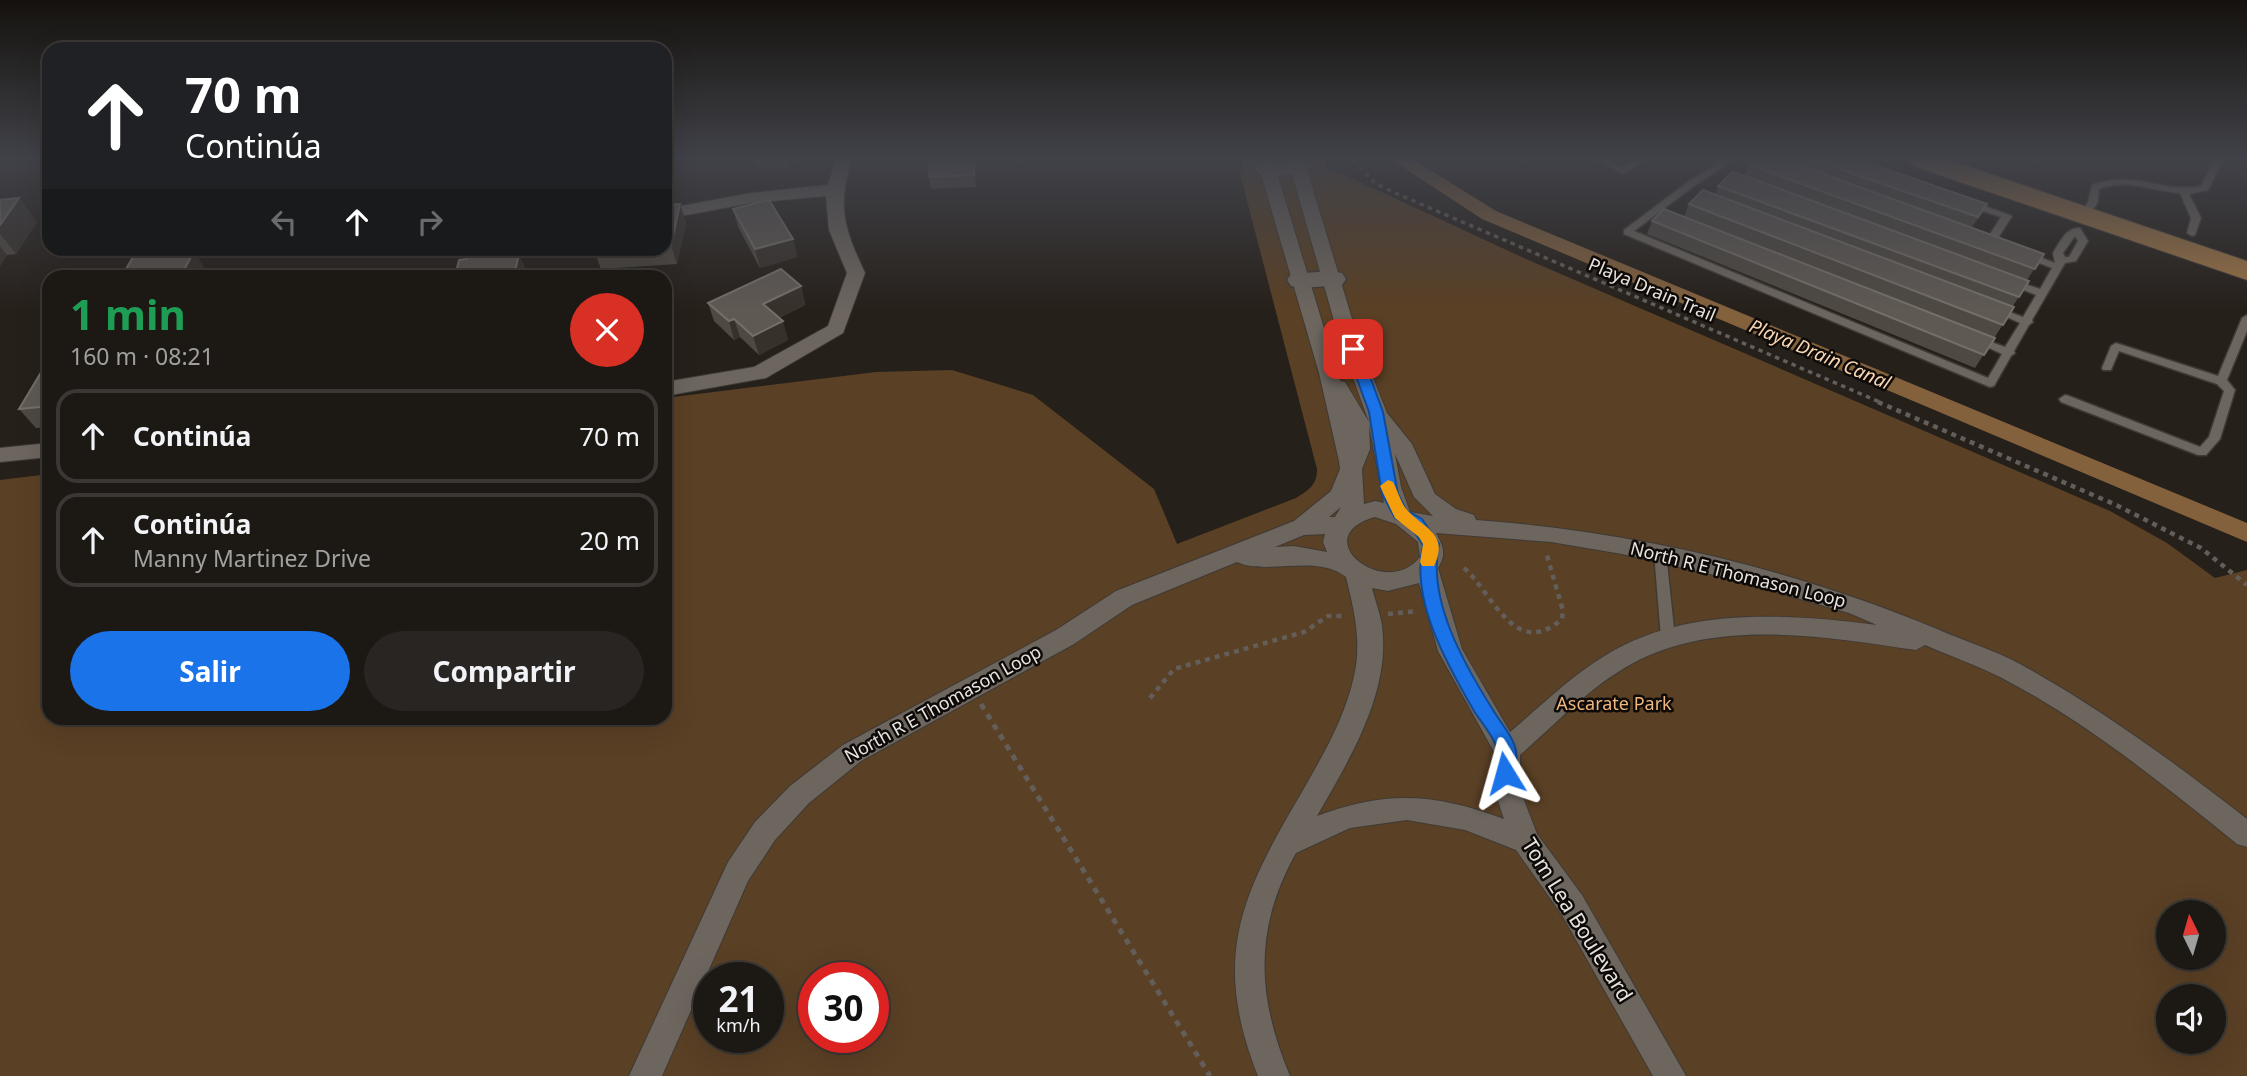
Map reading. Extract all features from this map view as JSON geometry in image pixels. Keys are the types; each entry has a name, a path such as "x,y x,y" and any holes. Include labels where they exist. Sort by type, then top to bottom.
{"main road":[{"path":"2068,210 2247,271"},
{"path":"2073,210 2085,216 2192,233 2247,251"}],"street":[{"path":"672,388 759,373 836,328 856,273 836,230 834,210"},
{"path":"1280,210 1329,373 1359,423 1359,449 1340,496 1302,527"},
{"path":"1311,210 1360,373 1376,412 1383,442 1384,472 1390,494 1431,544 1426,566 1404,580 1388,582 1350,568"},
{"path":"1301,280 1332,279"},
{"path":"1376,412 1401,444 1419,490 1431,505 1467,522 1507,530"},
{"path":"0,456 42,451"},
{"path":"1274,1076 1259,1041 1249,987 1250,942 1257,911 1276,864 1350,729 1366,680 1372,642 1370,615 1350,568 1334,544 1355,500 1351,470"},
{"path":"1345,520 1375,509 1408,519"},
{"name":"North R E Thomason Loop","path":"1408,519 1610,543 1660,553 1855,605 2008,670 2069,705 2186,786 2247,835"},
{"name":"North R E Thomason Loop","path":"645,1076 682,1003 719,912 755,845 819,777 852,753 1065,637 1124,598 1170,577 1232,557 1302,527 1345,520"},
{"name":"North R E Thomason Loop","path":"1232,557 1294,555 1350,568"},
{"name":"Tom Lea Boulevard","path":"1426,566 1450,651 1507,751 1508,792 1526,841 1572,905 1670,1076"},
{"path":"1507,751 1599,671 1633,651 1668,638 1792,626 1849,629 1950,646"},
{"path":"1289,844 1322,824 1360,812 1402,808 1444,811 1485,821 1526,841"}],"lane":[{"path":"1656,210 1627,232 1990,383 2060,264 2057,253 2085,216"},
{"path":"1990,210 2007,216 1990,242"},
{"path":"1977,237 2060,264 2073,259 2083,240 2087,210"},
{"path":"2192,210 2196,218 2192,233"},
{"path":"1653,212 1666,217"},
{"path":"2005,280 2043,294"},
{"path":"1989,307 2028,322"},
{"path":"2221,381 2247,317"},
{"path":"1959,332 2010,353"},
{"path":"2065,399 2202,452 2214,439 2230,390 2221,381 2116,346 2107,368"},
{"path":"1660,553 1668,638"}],"path":[{"name":"Playa Drain Trail","path":"1435,210 2136,514 2201,548 2247,585"},
{"path":"1464,568 1482,584 1494,609 1504,621 1529,630 1547,629 1562,619 1565,608 1551,578 1546,550"},
{"path":"1385,614 1426,610"},
{"path":"1150,698 1174,669 1304,632 1328,616 1356,616"},
{"path":"970,689 1000,729 1210,1076"}],"green space":[{"name":"Ascarate Park","path":"1249,210 1421,210 1526,259 2110,511 2167,543 2215,578 2247,570 2247,1076 0,1076 0,480 42,475 42,725 672,725 672,397 876,372 952,370 1033,395 1154,489 1177,544 1296,498 1308,490 1316,479 1317,469"}],"building":[{"path":"0,210 10,210 0,225"},
{"path":"672,210 679,210 672,240"},
{"path":"734,210 775,210 793,239 755,249"},
{"path":"1663,210 1667,210 1995,338 1984,355 1652,221"},
{"path":"1705,210 1757,210 2014,307 2003,325"},
{"path":"1784,210 1838,210 2029,281 2019,297"},
{"path":"1873,210 1923,210 2044,254 2035,269"},
{"path":"1958,210 1983,210 1978,217"},
{"path":"191,256 184,270 125,270 133,257"},
{"path":"468,256 519,256 515,270 456,270 459,260 467,259"},
{"path":"781,269 801,286 763,304 783,321 753,336 734,319 729,321 708,303"},
{"path":"42,371 42,407 19,409"}],"waterway":[{"name":"Playa Drain Canal","path":"1481,210 2247,533"}],"slow traffic":[{"path":"1388,486 1400,514 1416,523 1426,533 1431,544 1428,562"}],"route":[{"path":"1353,349 1376,412 1383,442 1384,472 1390,494 1400,514 1416,523 1426,533 1431,544 1431,556 1426,566 1436,609 1450,651 1460,671 1507,751 1505,773"}]}
